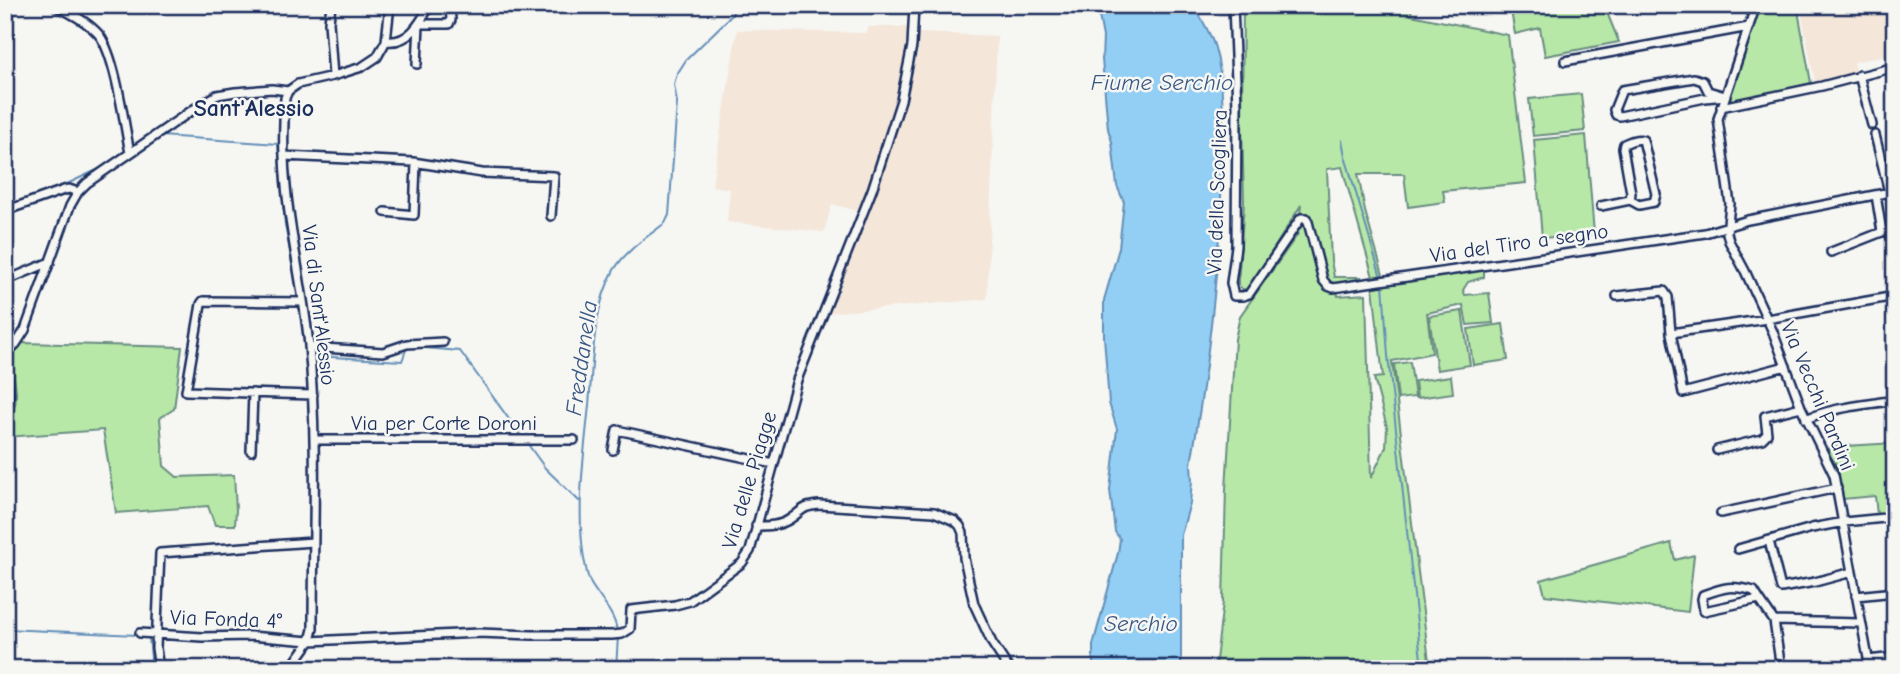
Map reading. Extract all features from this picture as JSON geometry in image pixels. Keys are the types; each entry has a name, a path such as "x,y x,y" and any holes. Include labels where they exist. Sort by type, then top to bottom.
{"street":[{"path":"54,5 87,25 99,36 111,60 130,153"},
{"path":"331,5 329,22 333,76"},
{"path":"5,355 25,330 69,206 87,183 217,95 272,89 288,91 298,83 362,67 382,50 386,41 390,5"},
{"path":"386,41 395,42 401,39 420,23 430,5"},
{"path":"420,23 449,24 450,5"},
{"name":"Via delle Piagge","path":"310,641 479,633 544,636 622,634 630,629 631,610 690,601 742,563 750,551 797,380 872,190 901,100 912,46 915,5"},
{"name":"Via della Scogliera","path":"1233,5 1237,106 1236,246 1231,283 1234,296"},
{"path":"1721,107 1756,5"},
{"path":"417,64 420,23"},
{"path":"1565,61 1749,27"},
{"path":"1721,107 1822,86 1895,67"},
{"path":"1859,75 1872,125"},
{"path":"1694,78 1703,81 1709,91 1725,96 1620,116 1616,115 1614,110 1622,90 1694,78"},
{"name":"Via di Sant'Alessio","path":"288,91 285,98 284,156 313,395 313,629 310,641"},
{"name":"Via Vecchi Pardini","path":"1721,107 1718,119 1730,204 1728,241 1767,318 1801,407 1830,467 1837,488 1870,669"},
{"path":"1875,135 1892,191"},
{"path":"1601,206 1630,200 1639,205 1654,202 1653,181 1641,139 1624,144 1623,148 1630,200"},
{"path":"284,156 387,160 482,173 554,176 551,216"},
{"path":"385,212 414,215 416,163"},
{"path":"5,209 64,190 78,192"},
{"name":"Via del Tiro a segno","path":"1234,296 1249,294 1301,218 1306,218 1308,222 1323,280 1333,288 1705,233 1788,211 1892,191"},
{"path":"1876,195 1882,232"},
{"path":"1831,252 1882,232 1895,232"},
{"path":"5,281 50,262"},
{"path":"1617,296 1664,291 1668,297 1671,333 1684,393 1786,366"},
{"path":"1671,333 1895,296"},
{"path":"300,302 203,301 186,391 313,395"},
{"path":"309,347 383,352 407,344 443,342"},
{"path":"5,370 10,394 5,412"},
{"path":"1895,371 1895,383"},
{"path":"251,452 253,393"},
{"path":"1806,419 1895,400"},
{"path":"1717,450 1762,439 1767,434 1765,416 1801,407"},
{"path":"613,450 617,430 774,464"},
{"name":"Via per Corte Doroni","path":"314,440 574,440"},
{"path":"1721,513 1837,488"},
{"path":"757,526 783,523 803,508 819,505 933,512 955,521 963,533 964,558 974,604 992,643 1009,669"},
{"path":"1738,549 1812,528 1895,517"},
{"path":"1769,541 1781,588 1852,572"},
{"path":"159,669 156,648 160,553 313,542"},
{"path":"1759,599 1704,611 1702,599 1703,595 1735,586 1754,591 1774,621 1781,669"},
{"path":"1856,596 1895,592"},
{"path":"1774,621 1860,623"},
{"name":"Via Fonda 4°","path":"140,633 202,637 250,636 310,641"},
{"path":"290,669 310,641"},
{"path":"1868,660 1895,657"}],"shaded area":[{"path":"1800,5 1895,5 1895,53 1854,62 1855,72 1815,82"},
{"path":"869,27 916,27 916,33 997,36 987,299 826,313 865,213 832,204 824,232 727,222 730,189 712,186 737,30 865,33"}],"green space":[{"path":"1243,5 1412,5 1411,15 1508,35 1526,183 1443,191 1445,202 1408,207 1404,174 1358,174 1383,275 1373,277 1342,167 1327,169 1334,277 1361,277 1359,282 1336,285 1338,296 1366,294 1371,478 1386,447 1387,427 1374,378 1383,377 1373,287 1484,269 1484,277 1468,282 1463,290 1465,295 1489,293 1493,323 1467,325 1463,305 1427,313 1432,353 1392,361 1430,669 1215,669 1223,602 1226,489 1235,339 1240,316 1298,234 1301,205 1248,290 1242,289 1238,284 1244,203"},
{"path":"1510,5 1604,5 1619,42 1545,56 1540,28 1515,34"},
{"path":"1760,5 1797,5 1811,83 1726,103"},
{"path":"1581,94 1585,131 1533,136 1529,99"},
{"path":"1586,135 1594,234 1542,238 1534,140"},
{"path":"1462,311 1470,365 1437,370 1429,316"},
{"path":"1503,324 1508,360 1473,365 1468,329"},
{"path":"22,343 182,347 174,409 160,418 164,466 177,477 234,475 235,525 215,525 208,506 116,513 103,430 6,437 5,422 11,416 16,400 9,359"},
{"path":"1410,362 1415,397 1398,399 1394,364"},
{"path":"1451,376 1453,393 1417,398 1415,381"},
{"path":"1895,443 1895,513 1877,515 1875,496 1843,499 1836,464 1830,456 1829,447"},
{"path":"1671,543 1675,560 1694,555 1688,612 1545,595 1541,580"}],"water":[{"name":"Fiume Serchio","path":"1097,5 1194,5 1213,42 1220,76 1223,138 1219,241 1208,353 1191,464 1190,503 1181,535 1181,669 1093,669 1093,645 1120,539 1115,532 1110,490 1117,429 1109,403 1104,300 1119,248 1124,202 1117,186 1108,129 1102,59 1103,37"}],"waterway":[{"name":"Freddanella","path":"617,630 610,612 590,581 582,540 582,482 597,318 614,270 624,256 665,223 669,215 677,103 674,84 677,74 686,60 732,15 735,5"},
{"path":"161,136 278,144 285,225 299,299"},
{"path":"1342,140 1380,274"},
{"path":"10,205 101,168"},
{"path":"1383,284 1388,356 1422,669"},
{"path":"299,304 306,355"},
{"path":"314,356 402,361 407,347"},
{"path":"413,347 460,351 521,436"},
{"path":"527,443 545,468 579,501"},
{"path":"5,629 137,635"},
{"name":"Freddanella","path":"616,669 618,636"},
{"path":"149,637 152,669"}],"district":[{"name":"Sant'Alessio","path":"254,108"}],"water label":[{"name":"Serchio","path":"1141,623"}]}
